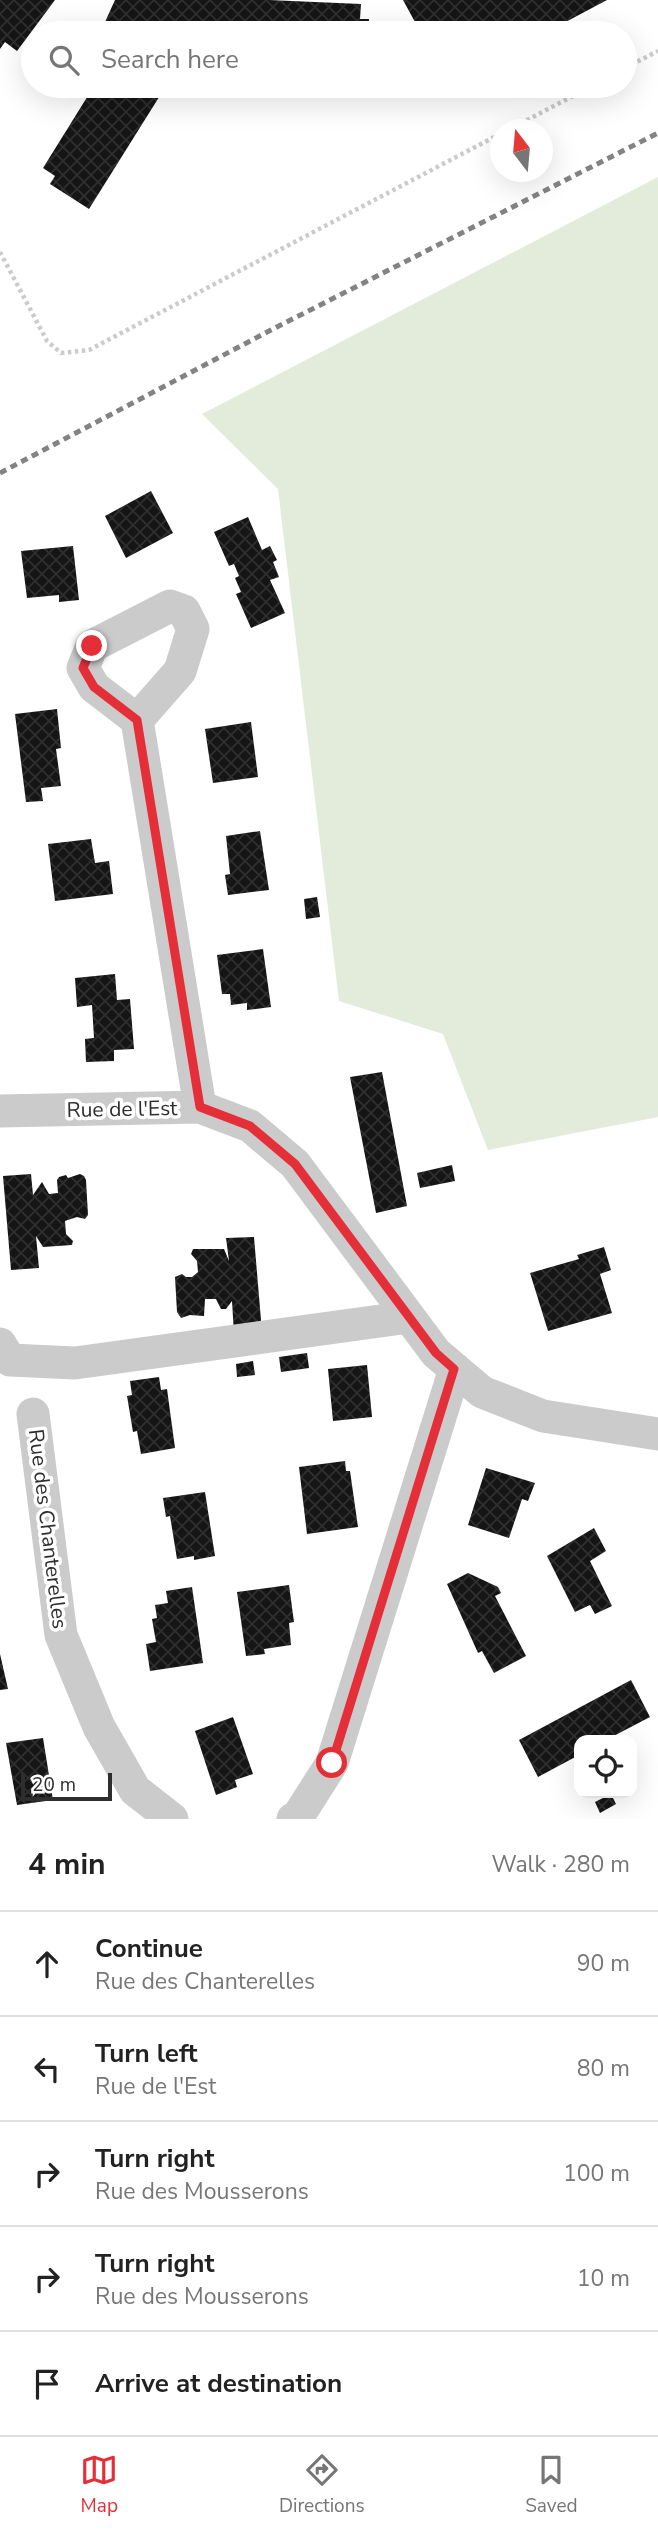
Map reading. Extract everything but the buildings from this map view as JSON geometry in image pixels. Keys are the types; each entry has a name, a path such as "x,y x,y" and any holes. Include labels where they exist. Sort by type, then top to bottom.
{"street":[{"path":"137,720 200,1107"},
{"name":"Rue de l'Est","path":"0,1111 200,1107 250,1126 295,1164 436,1353 482,1392 543,1416 658,1434"},
{"path":"0,1344 10,1360 75,1363 409,1317"},
{"path":"293,1819 297,1818 332,1763 454,1369"},
{"name":"Rue des Chanterelles","path":"33,1414 61,1635 99,1727 135,1790 172,1819"}],"path":[{"path":"637,62 658,51"},
{"path":"529,119 569,98"},
{"path":"0,252 47,341 61,353 89,350 490,139"}],"green space":[{"path":"658,177 658,1117 488,1150 443,1034 339,1001 278,489 202,414"}],"railway":[{"path":"0,473 271,330 658,133"}],"route":[{"path":"92,646 83,668 94,687 137,720 200,1107 250,1126 295,1164 436,1353 454,1369 332,1763"}]}
